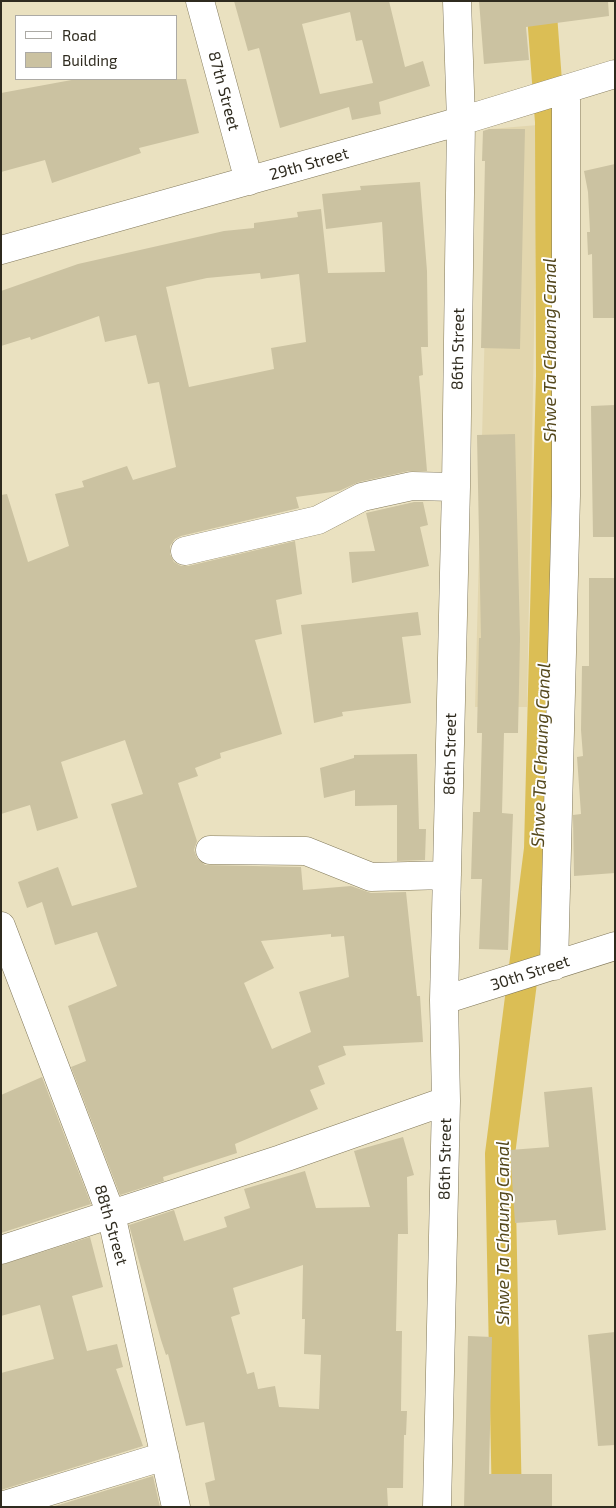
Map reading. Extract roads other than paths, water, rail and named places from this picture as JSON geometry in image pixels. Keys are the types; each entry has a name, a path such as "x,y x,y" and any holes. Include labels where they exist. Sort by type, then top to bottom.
{"street":[{"name":"87th Street","path":"200,1 249,181"},
{"name":"86th Street","path":"437,1507 446,1101 456,997 447,875 456,487 461,121 457,1"},
{"name":"29th Street","path":"1,250 461,121 615,74"},
{"path":"544,969 566,496 565,89"},
{"path":"185,552 318,520 362,496 412,486 456,487"},
{"path":"210,850 306,851 371,878 447,875"},
{"name":"88th Street","path":"1,926 112,1214 176,1507"},
{"name":"30th Street","path":"456,997 615,946"},
{"path":"1,1250 446,1101"},
{"path":"1,1506 165,1456"}],"waterway":[{"name":"Shwe Ta Chaung Canal","path":"507,1507 500,1154 539,849 551,376 550,122 541,1"}]}
